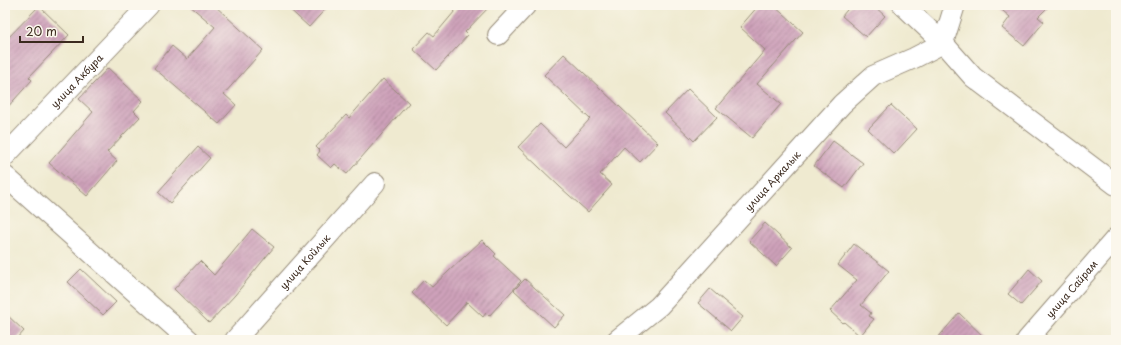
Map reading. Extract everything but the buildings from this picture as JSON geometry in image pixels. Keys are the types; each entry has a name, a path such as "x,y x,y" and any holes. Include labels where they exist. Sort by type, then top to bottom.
{"street":[{"name":"улица Акбура","path":"5,156 149,5"},
{"path":"498,35 526,5"},
{"path":"903,5 943,43 973,77 1116,185"},
{"path":"943,43 955,5"},
{"name":"улица Аркалык","path":"618,340 659,306 842,104 857,90 873,76 914,58 943,43"},
{"path":"5,176 189,340"},
{"name":"улица Койлык","path":"235,340 375,182"},
{"name":"улица Сайрам","path":"1027,340 1116,238"}]}
